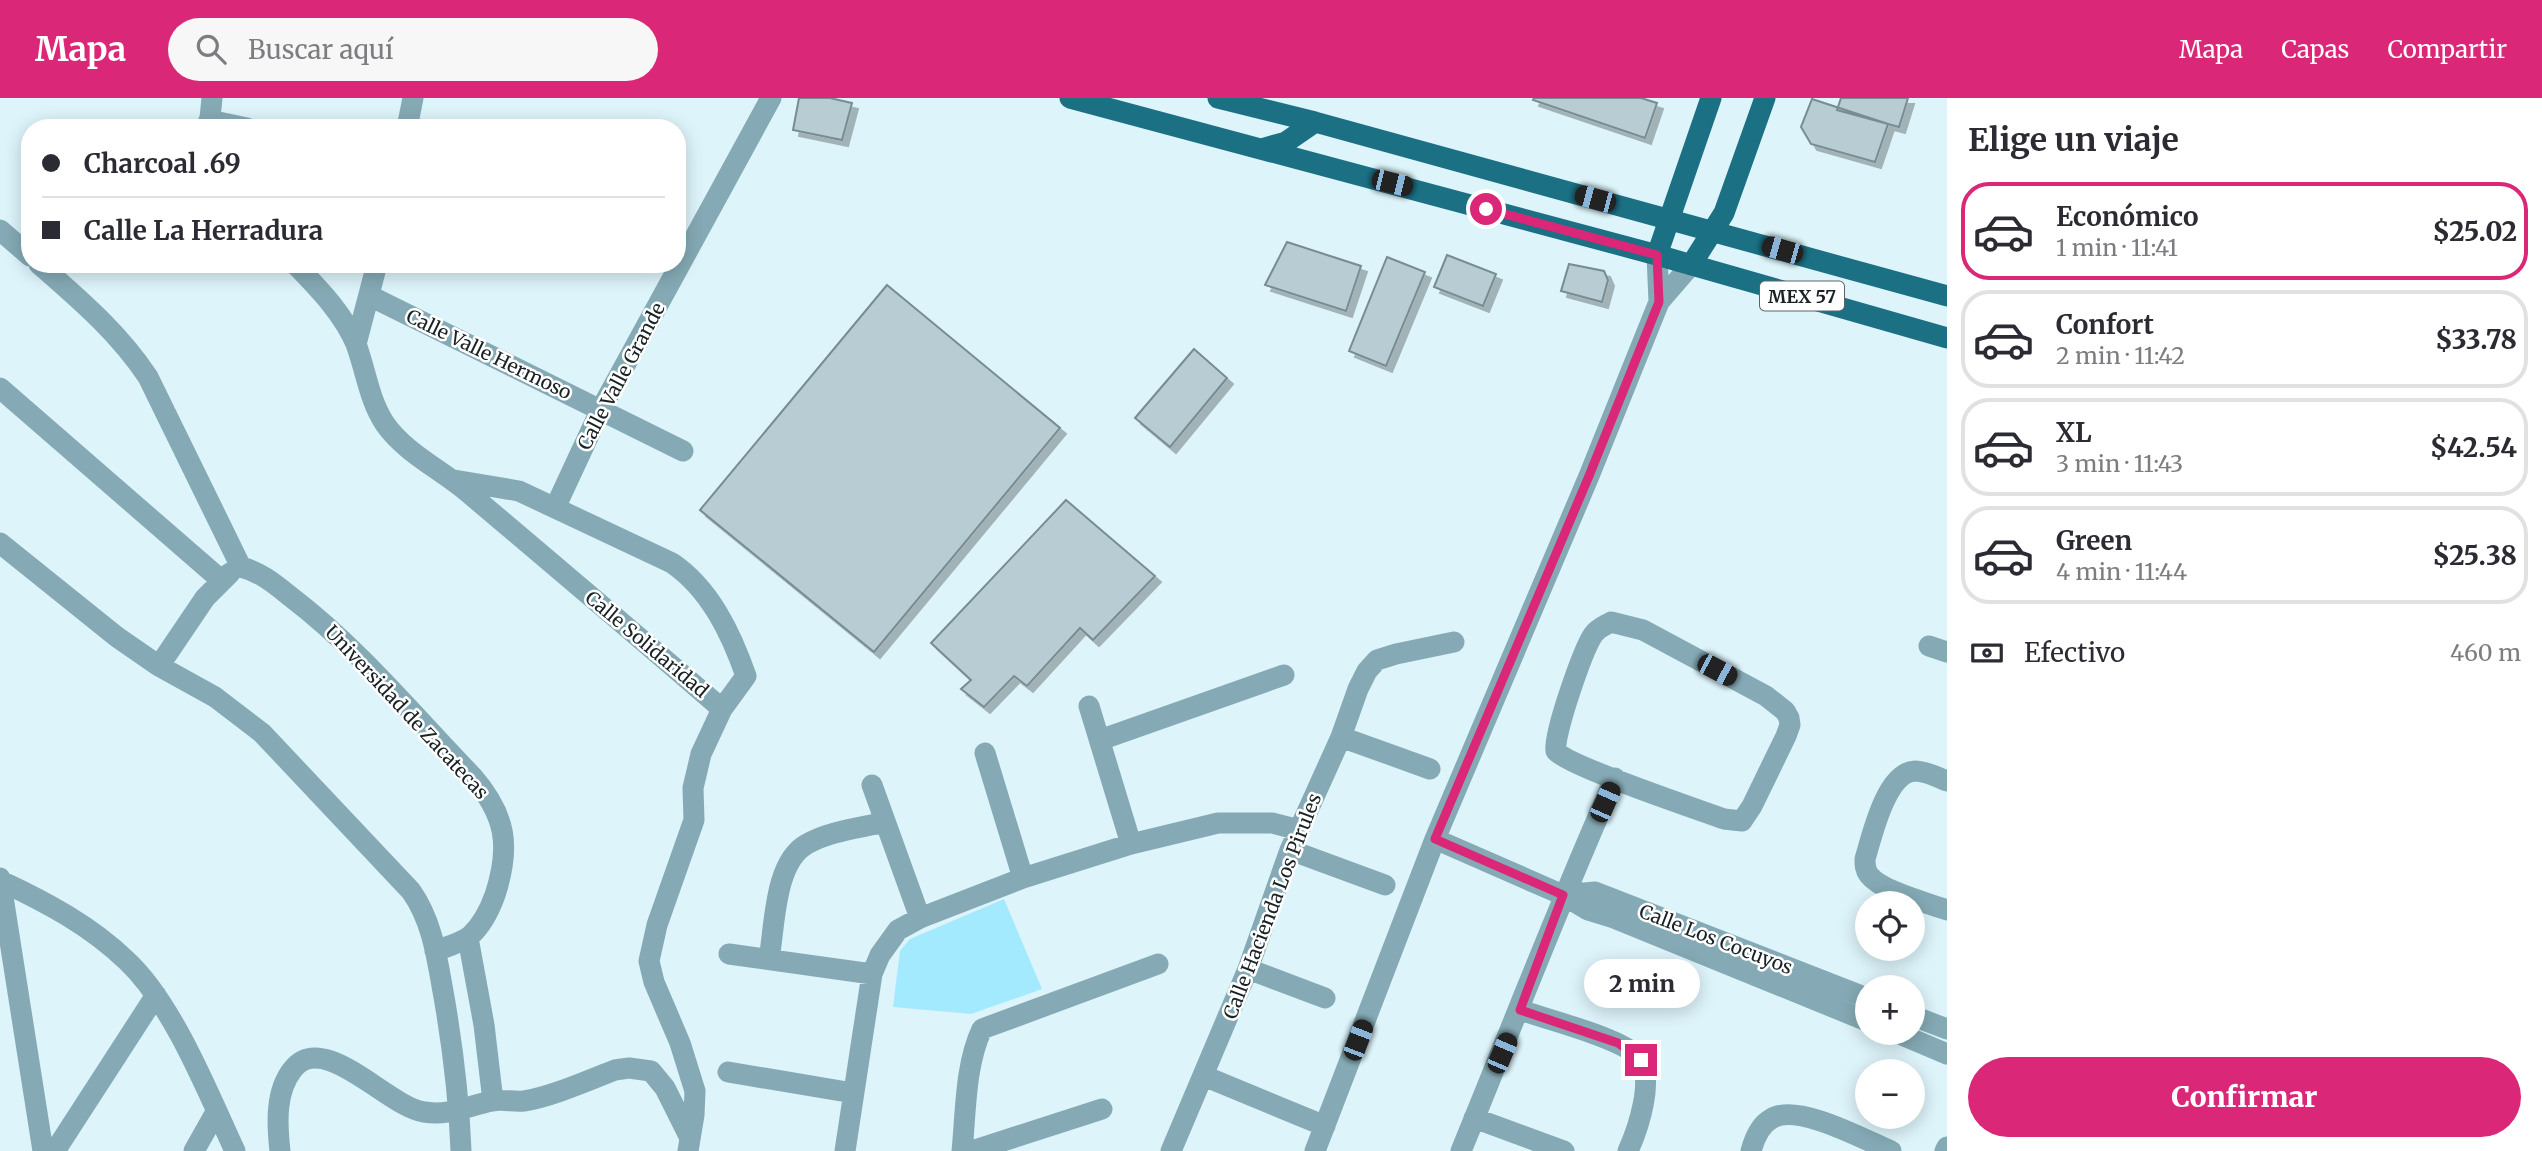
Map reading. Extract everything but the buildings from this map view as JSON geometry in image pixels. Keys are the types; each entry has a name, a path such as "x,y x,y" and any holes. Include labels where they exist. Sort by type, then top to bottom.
{"main road":[{"name":"MEX 57","path":"1070,98 1657,255 1947,338"},
{"name":"MEX 57","path":"1218,98 1315,122 1947,296"},
{"path":"1657,255 1711,98"},
{"path":"1691,265 1724,213 1765,98"},
{"path":"1260,150 1286,142 1315,122"}],"street":[{"path":"210,119 212,98"},
{"path":"409,119 413,98"},
{"name":"Calle Valle Grande","path":"686,254 771,98"},
{"path":"0,230 21,248"},
{"path":"1657,255 1659,302"},
{"path":"1315,1151 1435,839 1589,476 1659,302 1691,265"},
{"path":"49,273 96,314 132,353 148,377 241,567 221,580 205,598 159,666"},
{"path":"303,273 324,295 356,344"},
{"path":"356,344 375,273"},
{"name":"Calle Valle Grande","path":"555,508 601,409 675,273"},
{"name":"Calle Valle Hermoso","path":"370,296 683,451"},
{"name":"Calle Solidaridad","path":"356,344 374,404 386,424 403,443 454,481 722,709 701,754 693,788 694,820 652,944 649,961 654,982 680,1043 695,1091 689,1144"},
{"path":"0,388 221,580"},
{"path":"454,481 511,489 672,563 689,575 715,610 735,647 746,676 722,709"},
{"path":"0,543 117,637 159,666 215,697 262,733 411,891 429,925 435,951 457,1071 461,1151"},
{"name":"Universidad de Zacatecas","path":"241,567 251,569 268,580 320,619 367,664 485,791 500,819 505,851 502,874 492,901 480,925 468,938"},
{"path":"1611,622 1643,630 1766,696 1785,711 1789,718 1790,725 1786,736 1742,821 1724,819 1615,778 1564,758 1556,751 1555,746 1588,646 1600,627 1611,622"},
{"name":"Calle Hacienda Los Pirules","path":"1171,1151 1248,969 1290,850 1342,737 1358,689 1377,660 1454,642"},
{"path":"1100,740 1284,675"},
{"path":"1089,706 1131,844"},
{"path":"1342,737 1430,769"},
{"path":"985,752 1023,878"},
{"path":"1947,781 1924,772 1913,771 1902,775 1893,785 1884,803 1865,859 1865,867 1870,877 1880,884 1947,910"},
{"path":"1461,1151 1520,1010 1563,895 1615,778"},
{"path":"872,785 920,918"},
{"path":"769,959 784,872 794,854 806,844 885,822"},
{"path":"845,1151 872,974 880,955 898,930 920,918 1023,878 1131,844 1218,823 1272,823 1299,830"},
{"name":"Calle Los Cocuyos","path":"1435,839 1563,895 1588,910 1614,918 1855,1016"},
{"path":"1290,850 1385,885"},
{"path":"0,879 49,904 90,930 128,961 156,995 235,1151"},
{"path":"0,879 43,1151"},
{"name":"Calle Los Cocuyos","path":"1563,895 1595,892 1855,993"},
{"path":"435,951 468,938 484,1025 493,1101"},
{"path":"729,954 872,974"},
{"path":"962,1151 972,1062 982,1029 1158,964"},
{"path":"1248,969 1325,998"},
{"path":"55,1151 156,995"},
{"path":"1520,1010 1618,1043 1641,1060 1646,1073 1647,1088 1628,1151"},
{"path":"1925,1021 1947,1029"},
{"path":"1925,1045 1947,1054"},
{"path":"280,1151 278,1117 282,1089 288,1076 301,1060 315,1057 327,1058 401,1103 422,1112 460,1111 493,1101 525,1101 615,1070 629,1068 651,1071 665,1088 689,1144"},
{"path":"728,1072 853,1093"},
{"path":"1204,1076 1325,1126"},
{"path":"972,1151 1102,1108"},
{"path":"194,1151 216,1112"},
{"path":"1751,1151 1761,1128 1772,1118 1786,1114 1822,1122 1891,1151"},
{"path":"1474,1118 1564,1151"}],"shaded area":[{"path":"1004,899 1042,989 971,1014 893,1007 900,951 910,939"}],"route":[{"path":"1486,209 1657,255 1659,302 1589,476 1435,839 1563,895 1520,1010 1618,1043 1641,1060"}]}
